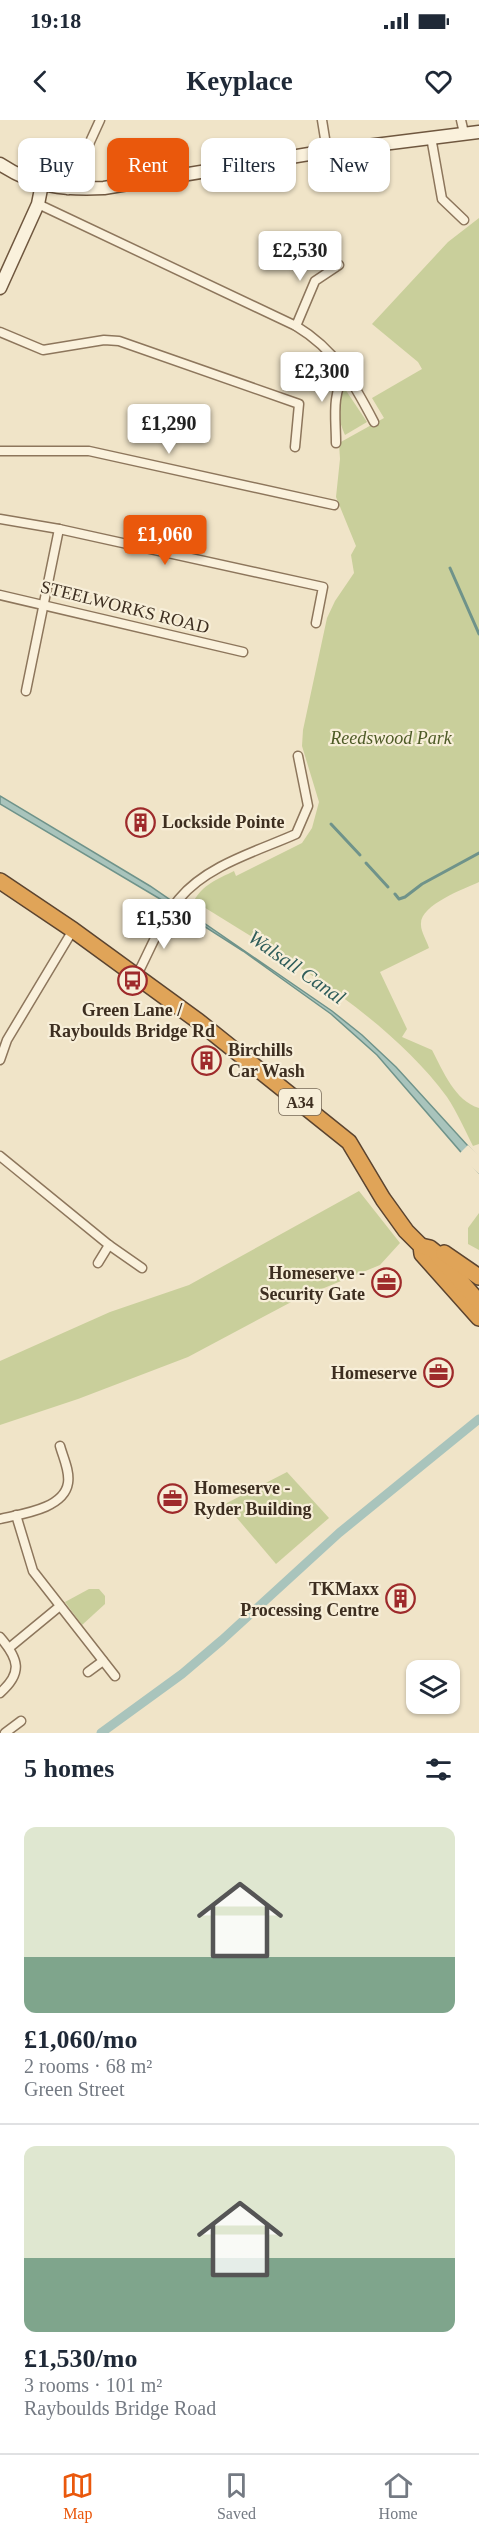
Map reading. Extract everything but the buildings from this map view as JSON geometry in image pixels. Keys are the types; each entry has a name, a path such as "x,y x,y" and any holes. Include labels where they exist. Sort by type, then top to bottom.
{"highway":[{"name":"A34","path":"0,881 73,930 198,1021 349,1142 383,1199 406,1231 428,1249 476,1305"},
{"path":"428,1249 442,1252 479,1277"}],"street":[{"path":"92,138 100,120"},
{"path":"322,120 325,138"},
{"path":"461,120 464,133"},
{"path":"390,143 479,132"},
{"path":"431,137 442,199 464,220"},
{"path":"95,188 308,154"},
{"path":"0,164 18,173"},
{"path":"0,288 38,204 40,192"},
{"path":"38,204 296,326 317,339 346,373 374,422"},
{"path":"296,326 315,281 339,265"},
{"path":"0,332 43,350 104,340 119,341 299,404 295,447"},
{"path":"336,443 335,402 338,384 346,373"},
{"path":"0,451 89,451 334,504"},
{"path":"0,519 59,529 323,587 316,623"},
{"path":"26,690 59,529"},
{"name":"STEELWORKS ROAD","path":"0,595 243,652"},
{"path":"136,975 169,912 191,886 212,873 296,834 308,806 298,756"},
{"path":"0,1060 7,1040 73,930"},
{"path":"0,1156 142,1268"},
{"path":"98,1263 110,1245"},
{"path":"0,1519 52,1503 65,1493 68,1474 60,1446"},
{"path":"16,1515 33,1571 115,1676"},
{"path":"9,1648 60,1606"},
{"path":"0,1637 9,1648 16,1670 12,1683 0,1693"},
{"path":"88,1672 103,1660"},
{"path":"0,1727 5,1733 21,1721"}],"green space":[{"name":"Reedswood Park","path":"479,218 479,882 454,893 427,911 422,918 421,925 429,948 380,972 407,1029 402,1037 432,1050 456,1092 479,1108 479,1144 473,1146 447,1097 394,1039 330,988 194,901 201,891 216,880 234,871 236,876 302,843 312,828 319,802 302,746 303,730 327,618 335,601 354,573 351,555 356,546 336,497 340,459 339,443 384,418 372,398 422,369 418,362 372,324 448,242"},
{"path":"345,389 367,422 345,435 339,418 338,405"},
{"path":"359,1191 400,1243 380,1265 295,1300 188,1357 78,1399 0,1425 0,1361 110,1312 189,1285"},
{"path":"479,1213 479,1250 468,1244 468,1228"},
{"path":"287,1472 329,1518 276,1564 225,1504"},
{"path":"89,1589 99,1589 105,1596 105,1604 82,1625 65,1602"}],"water":[{"path":"0,796 150,886 332,1011 396,1067 479,1158 479,1173 377,1055 331,1014 243,951 182,912 0,804"}],"pier":[{"path":"468,1145 479,1156 479,1174 459,1154"}],"waterway":[{"path":"450,568 479,634"},
{"path":"331,824 360,855"},
{"path":"395,894 399,899 405,897 422,884 479,853"},
{"path":"366,863 388,887"},
{"path":"101,1733 182,1674 339,1533 479,1419"}],"place":[{"name":"Lockside Pointe","path":"141,822"},
{"name":"Green Lane / Rayboulds Bridge Rd","path":"132,981"},
{"name":"Birchills Car Wash","path":"207,1060"},
{"name":"Homeserve - Security Gate","path":"386,1283"},
{"name":"Homeserve","path":"438,1373"},
{"name":"Homeserve - Ryder Building","path":"173,1498"},
{"name":"TKMaxx Processing Centre","path":"400,1599"}],"water label":[{"name":"Walsall Canal","path":"297,967"}]}
